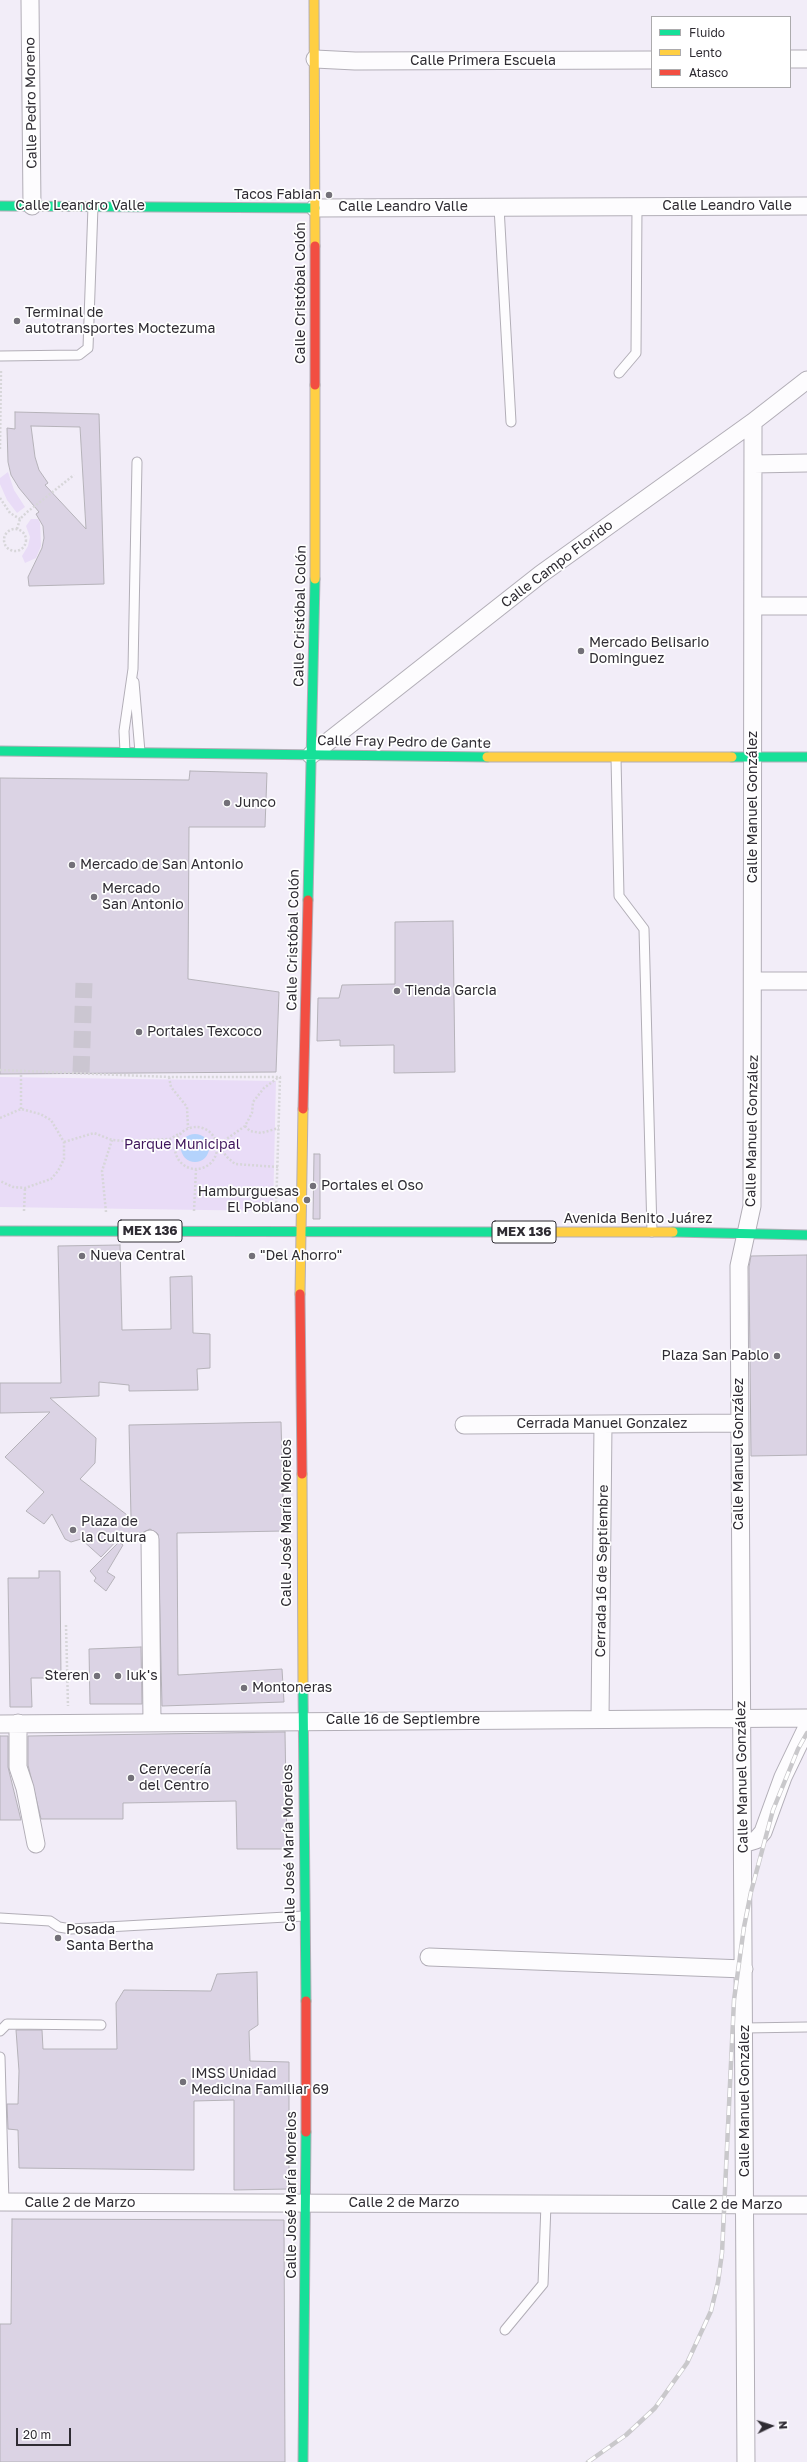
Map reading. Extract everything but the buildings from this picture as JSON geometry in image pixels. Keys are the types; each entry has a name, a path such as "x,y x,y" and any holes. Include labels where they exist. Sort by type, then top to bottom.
{"street":[{"name":"Calle Pedro Moreno","path":"30,0 32,206"},
{"name":"Calle Cristóbal Colón","path":"300,1233 316,538 314,0"},
{"name":"Calle Primera Escuela","path":"315,59 355,62 651,60"},
{"path":"791,59 807,59"},
{"name":"Calle Leandro Valle","path":"0,206 315,208 807,206"},
{"name":"Calle Campo Florido","path":"311,755 541,574 753,422 807,380"},
{"name":"Calle Manuel González","path":"746,2462 745,2028 739,1423 739,1266 752,1206 754,606 753,422"},
{"path":"754,464 807,463"},
{"path":"754,606 807,606"},
{"name":"Calle Fray Pedro de Gante","path":"0,751 616,758 807,757"},
{"path":"753,981 807,981"},
{"name":"MEX 136","path":"0,1231 300,1233"},
{"name":"Avenida Benito Juárez","path":"300,1233 652,1232 807,1235"},
{"name":"Calle José María Morelos","path":"300,1233 302,1720 307,2203 303,2462"},
{"name":"Cerrada Manuel Gonzalez","path":"464,1425 739,1423"},
{"name":"Cerrada 16 de Septiembre","path":"600,1719 603,1424"},
{"path":"150,1539 152,1722"},
{"name":"Calle 16 de Septiembre","path":"0,1724 302,1720 807,1718"},
{"path":"18,1724 18,1767 25,1788 36,1844"},
{"path":"743,1844 756,1840 763,1832 783,1777 807,1728"},
{"path":"429,1957 744,1969"},
{"name":"Calle 2 de Marzo","path":"2,2202 807,2205"}],"lane":[{"path":"0,356 79,355 88,348 93,206"},
{"path":"619,373 636,353 637,206"},
{"path":"499,207 511,422"},
{"path":"125,752 124,732 133,669 138,462"},
{"path":"133,669 140,733 140,752"},
{"path":"616,758 619,896 644,929 652,1232"},
{"path":"0,1918 50,1921 59,1926 71,1929 304,1916"},
{"path":"0,2031 7,2024 101,2025"},
{"path":"745,2028 807,2027"},
{"path":"0,2057 2,2202"},
{"path":"505,2330 543,2284 546,2204"}],"path":[{"path":"0,356 0,449"},
{"path":"17,529 20,520 58,485 74,475"},
{"path":"0,498 10,513 20,520"},
{"path":"17,529 24,534 26,542 21,550 12,551 5,546 4,538 9,530 17,529"},
{"path":"0,1070 169,1077 280,1077"},
{"path":"21,1071 21,1109"},
{"path":"169,1077 171,1087 187,1107 188,1128"},
{"path":"182,1132 175,1144 175,1152 182,1165 196,1170 203,1169 215,1160 218,1145 245,1126 252,1113 253,1102 264,1088 280,1077"},
{"path":"276,1215 280,1077"},
{"path":"0,1118 21,1109 40,1114 51,1120 64,1142 64,1159 58,1171 51,1179 42,1184 25,1188 13,1187 0,1181"},
{"path":"64,1142 78,1136 94,1133 112,1140 170,1139 188,1128 195,1126 208,1130 213,1134 218,1145 227,1157 235,1164 278,1167"},
{"path":"245,1126 250,1131 261,1133 279,1128"},
{"path":"105,1231 106,1212 102,1171 112,1140"},
{"path":"194,1214 196,1170"},
{"path":"24,1211 25,1188"},
{"path":"18,1210 32,1211"},
{"path":"99,1212 113,1212"},
{"path":"187,1214 202,1214"},
{"path":"66,1625 68,1723"}],"green space":[{"path":"8,472 14,490 25,507 17,513 7,500 0,484 0,478"},
{"path":"31,519 38,519 40,523 41,546 36,558 25,563 22,556 28,546 30,537 26,526"},
{"name":"Parque Municipal","path":"0,1077 276,1081 273,1211 0,1207"}],"water":[{"path":"195,1134 205,1138 209,1148 205,1158 195,1162 185,1158 181,1148 185,1138"}],"tunnel":[{"path":"81,1073 84,983"}],"railway":[{"path":"588,2462 626,2435 655,2408 687,2363 711,2311 718,2282 722,2253 734,2000 744,1927 751,1892 773,1810 798,1749 807,1733"}],"traffic: fast":[{"path":"0,206 315,208"},
{"path":"308,900 315,579"},
{"path":"0,751 487,757"},
{"path":"732,757 807,757"},
{"path":"0,1231 506,1232"},
{"path":"673,1232 807,1235"},
{"path":"303,1688 306,2001"},
{"path":"303,2462 306,2132"}],"traffic: slow":[{"path":"314,0 315,246"},
{"path":"315,385 315,579"},
{"path":"487,757 732,757"},
{"path":"300,1294 303,1109"},
{"path":"506,1232 673,1232"},
{"path":"302,1474 303,1688"}],"traffic: jam":[{"path":"315,246 315,385"},
{"path":"303,1109 308,900"},
{"path":"300,1294 302,1474"},
{"path":"306,2001 306,2132"}],"place":[{"name":"Tacos Fabian","path":"329,195"},
{"name":"Terminal de autotransportes Moctezuma","path":"17,321"},
{"name":"Mercado Belisario Dominguez","path":"581,651"},
{"name":"Junco","path":"227,803"},
{"name":"Mercado de San Antonio","path":"72,865"},
{"name":"Mercado San Antonio","path":"94,897"},
{"name":"Tienda Garcia","path":"397,991"},
{"name":"Portales Texcoco","path":"139,1032"},
{"name":"Portales el Oso","path":"313,1186"},
{"name":"Hamburguesas El Poblano","path":"307,1200"},
{"name":"Nueva Central","path":"82,1256"},
{"name":"\"Del Ahorro\"","path":"252,1256"},
{"name":"Plaza San Pablo","path":"777,1356"},
{"name":"Plaza de la Cultura","path":"73,1530"},
{"name":"Steren","path":"97,1676"},
{"name":"Iuk's","path":"118,1676"},
{"name":"Montoneras","path":"244,1688"},
{"name":"Cervecería del Centro","path":"131,1778"},
{"name":"Posada Santa Bertha","path":"58,1938"},
{"name":"IMSS Unidad Medicina Familiar 69","path":"183,2082"}]}
